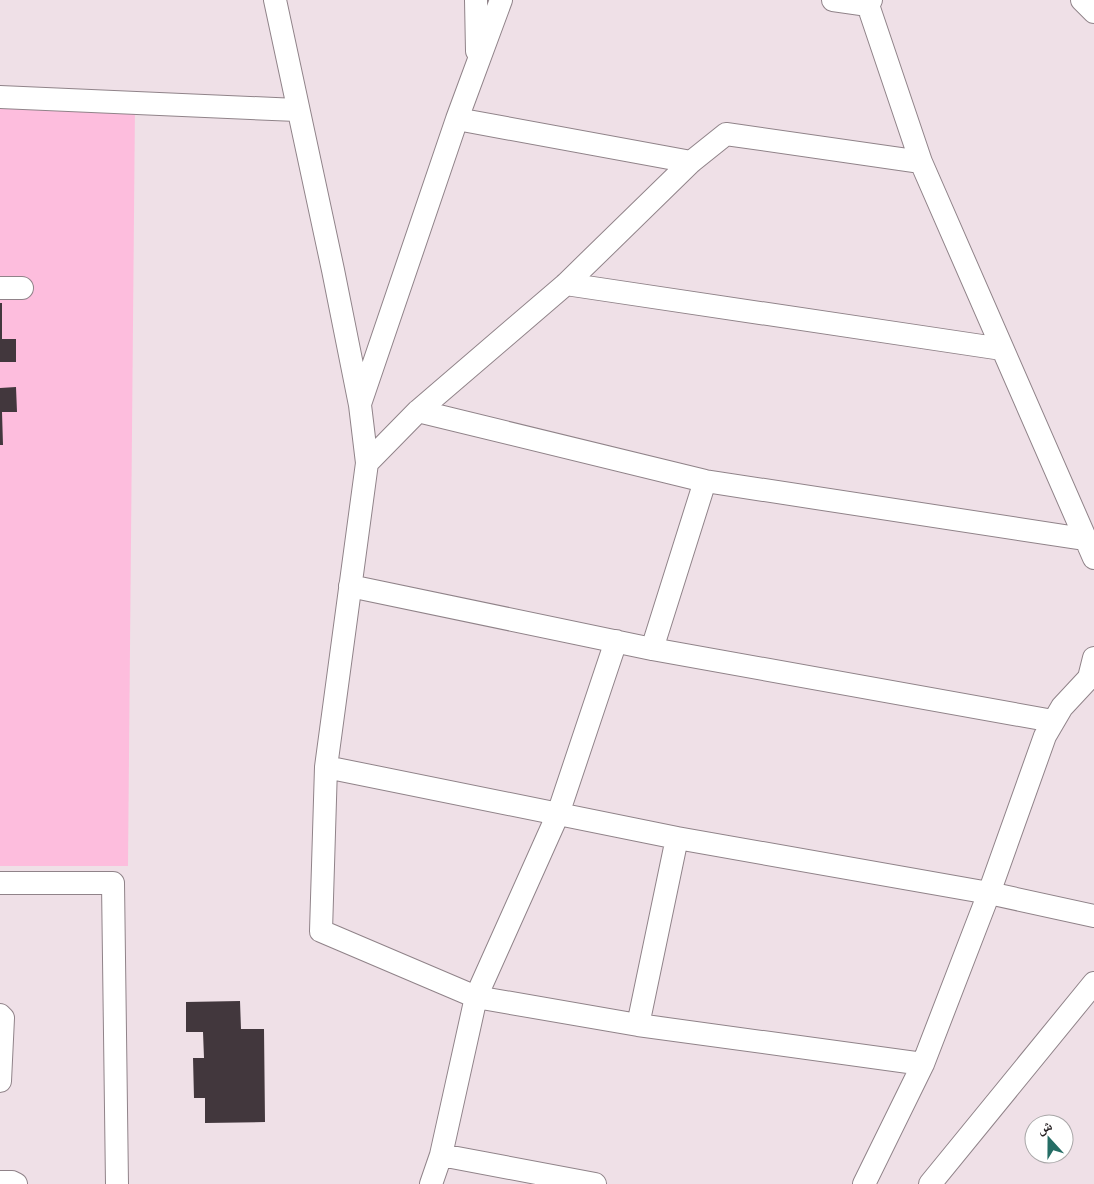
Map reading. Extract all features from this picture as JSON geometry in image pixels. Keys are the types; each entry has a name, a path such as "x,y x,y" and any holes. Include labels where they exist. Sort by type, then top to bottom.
{"street":[{"path":"275,0 360,405 367,463 326,767 321,931 476,997 638,1025 923,1064"},
{"path":"476,0 477,64"},
{"path":"360,405 457,119 501,0"},
{"path":"833,0 870,2 922,162 1089,549"},
{"path":"1082,0 1094,12"},
{"path":"0,97 298,110"},
{"path":"457,119 691,162"},
{"path":"367,463 418,411 566,284 691,162 726,134 922,162"},
{"path":"566,284 1002,349"},
{"path":"418,411 705,481 1089,549"},
{"path":"652,649 705,481"},
{"path":"350,586 652,649 1053,721"},
{"path":"431,1184 441,1155 476,997 558,814 616,642"},
{"path":"864,1184 923,1064 990,892 1039,753 1053,721 1062,707 1092,671"},
{"path":"326,767 677,838 990,892 1094,916"},
{"path":"638,1025 677,838"},
{"path":"0,883 113,883 117,1184"},
{"path":"930,1184 1094,983"},
{"path":"0,1014 3,1018 0,1081"},
{"path":"441,1155 596,1184"},
{"path":"0,1182 16,1184"}],"shaded area":[{"path":"0,102 135,107 128,866 0,866"}],"building":[{"path":"0,303 2,303 2,339 16,339 16,362 0,362"},
{"path":"16,387 17,412 2,412 3,445 0,445 0,388"},
{"path":"240,1001 241,1029 264,1029 265,1122 205,1123 205,1098 194,1098 193,1058 204,1058 203,1032 186,1032 186,1002"}]}
